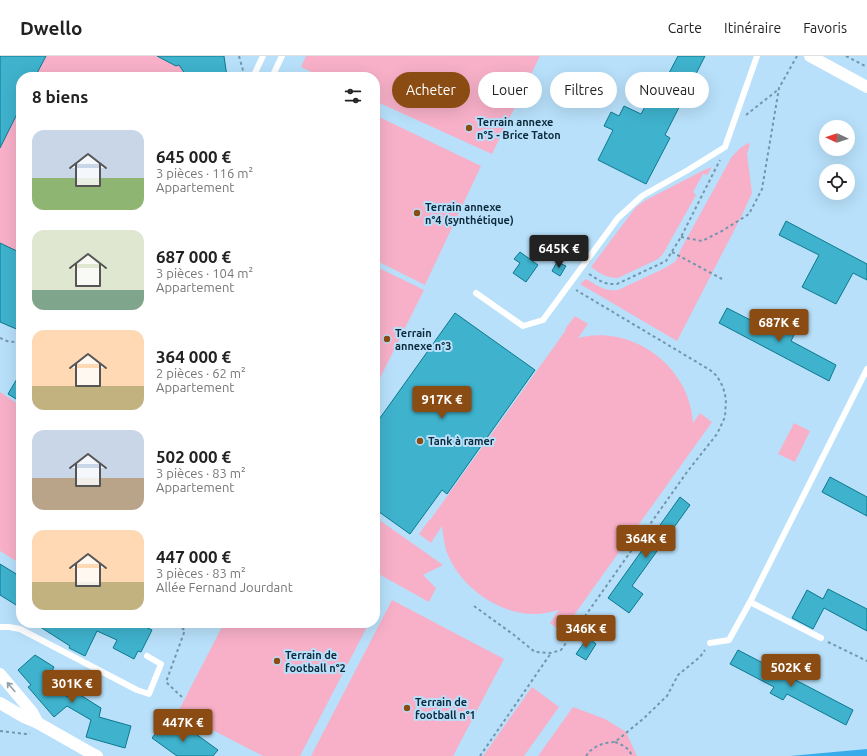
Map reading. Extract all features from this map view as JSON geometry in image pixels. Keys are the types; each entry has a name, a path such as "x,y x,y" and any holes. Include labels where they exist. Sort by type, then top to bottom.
{"street":[{"path":"810,56 867,87"},
{"path":"0,674 32,712 38,723"},
{"path":"0,704 38,723 97,756"}],"lane":[{"path":"255,72 263,56"},
{"path":"274,72 282,56"},
{"path":"476,293 523,326 543,320 618,218 642,196 725,147 757,56"},
{"path":"710,643 728,640 750,602 867,369"},
{"path":"750,602 821,638"},
{"path":"0,627 20,629 137,690 149,694 161,664 147,656"}],"path":[{"path":"239,56 244,72"},
{"path":"681,237 702,241 722,232 749,214 762,189 779,88 797,56"},
{"path":"846,56 867,67"},
{"path":"746,116 779,88"},
{"path":"581,269 604,283 617,284 666,261 681,237 719,164 725,147"},
{"path":"672,252 722,279"},
{"path":"474,606 535,652 551,653 561,650 687,472 717,434 725,417 726,399 723,387 717,376 710,370 568,286"},
{"path":"0,338 16,342"},
{"path":"181,628 185,630 166,682 184,699"},
{"path":"821,638 867,661"},
{"path":"586,756 596,746 615,742 643,720 667,696 678,675 700,657 710,643"},
{"path":"480,756 551,653"},
{"path":"0,731 26,734 31,733 38,723"},
{"path":"615,742 625,746 630,751 632,756"}],"shaded area":[{"path":"0,56 224,56 226,72 16,72 16,329 0,322"},
{"path":"306,56 540,56 532,72 478,72 478,108 515,108 492,154 380,103 380,72 312,72 301,67"},
{"name":"Terrain annexe n°4 (synthétique)","path":"380,117 481,166 425,285 380,262"},
{"path":"750,143 747,154 752,193 677,341 580,284 586,279 605,289 618,290 665,268 676,261 681,249 731,158 742,147"},
{"path":"712,167 707,175 703,174 693,192 696,195 663,254 658,259 618,278 604,275 591,267 636,207 646,200"},
{"name":"Terrain annexe n°3","path":"380,268 424,290 380,378"},
{"path":"575,316 588,324 578,338 598,335 618,337 637,344 655,354 670,367 681,384 689,402 693,423 700,413 712,422 562,632 550,623 559,610 537,614 520,613 493,603 469,586 452,563 446,550 442,526 431,543 419,534"},
{"path":"0,392 16,403 16,561 0,551"},
{"path":"794,423 810,431 795,462 778,454"},
{"path":"380,521 443,565 423,575 436,588 429,602 380,575"},
{"name":"Terrain de football n°1","path":"392,600 504,659 453,756 311,756 377,628 380,628 380,623"},
{"name":"Terrain de football n°2","path":"221,628 366,628 300,756 263,756 178,712"},
{"path":"532,687 559,707 524,756 483,756"},
{"path":"573,707 605,719 626,732 637,756 538,756"}],"water":[{"path":"867,749 867,756 790,756"}],"building":[{"path":"0,56 46,56 38,72 16,72 16,116 0,148"},
{"path":"157,56 224,56 226,72 184,72 179,65 176,66"},
{"path":"678,56 705,56 697,72 670,72"},
{"path":"624,106 625,108 641,114 644,108 679,108 665,135 670,138 646,184 598,160 613,130 604,126 611,112 619,116"},
{"path":"786,221 867,264 867,280 853,273 836,304 802,287 819,255 779,235"},
{"path":"0,243 16,251 16,329 0,322"},
{"path":"520,252 538,265 526,282 513,273 520,263 514,259"},
{"path":"557,262 566,266 560,276 552,271"},
{"path":"727,308 766,328 769,324 779,329 784,320 798,327 791,341 836,365 829,381 719,323"},
{"path":"455,313 535,370 447,494 442,490 410,534 380,513 380,418"},
{"path":"16,380 16,399 8,394"},
{"path":"830,477 867,497 867,516 822,492"},
{"path":"680,497 690,505 632,586 643,594 629,613 608,598"},
{"path":"0,564 16,574 16,605 0,595"},
{"path":"828,589 867,609 867,631 824,608 813,629 792,618 807,590 823,599"},
{"path":"42,628 148,628 152,630 141,652 138,651 134,659 113,648 117,640 97,631 85,656 69,648 70,646"},
{"path":"588,637 596,644 586,660 576,654"},
{"path":"738,650 853,710 846,725 787,694 783,700 770,693 774,687 730,664"},
{"path":"35,655 54,667 49,677 67,697 74,691 101,708 99,717 131,726 125,748 86,737 91,720 67,706 54,717 28,687 31,685 18,670"},
{"path":"164,722 184,736 189,729 218,750 213,756 177,756 152,738"}],"place":[{"name":"Terrain annexe n°5 - Brice Taton","path":"469,128"},
{"name":"Terrain annexe n°4 (synthétique)","path":"417,213"},
{"name":"Terrain annexe n°3","path":"387,339"},
{"name":"Tank à ramer","path":"420,441"},
{"name":"Terrain de football n°2","path":"277,661"},
{"name":"Terrain de football n°1","path":"407,708"}]}
